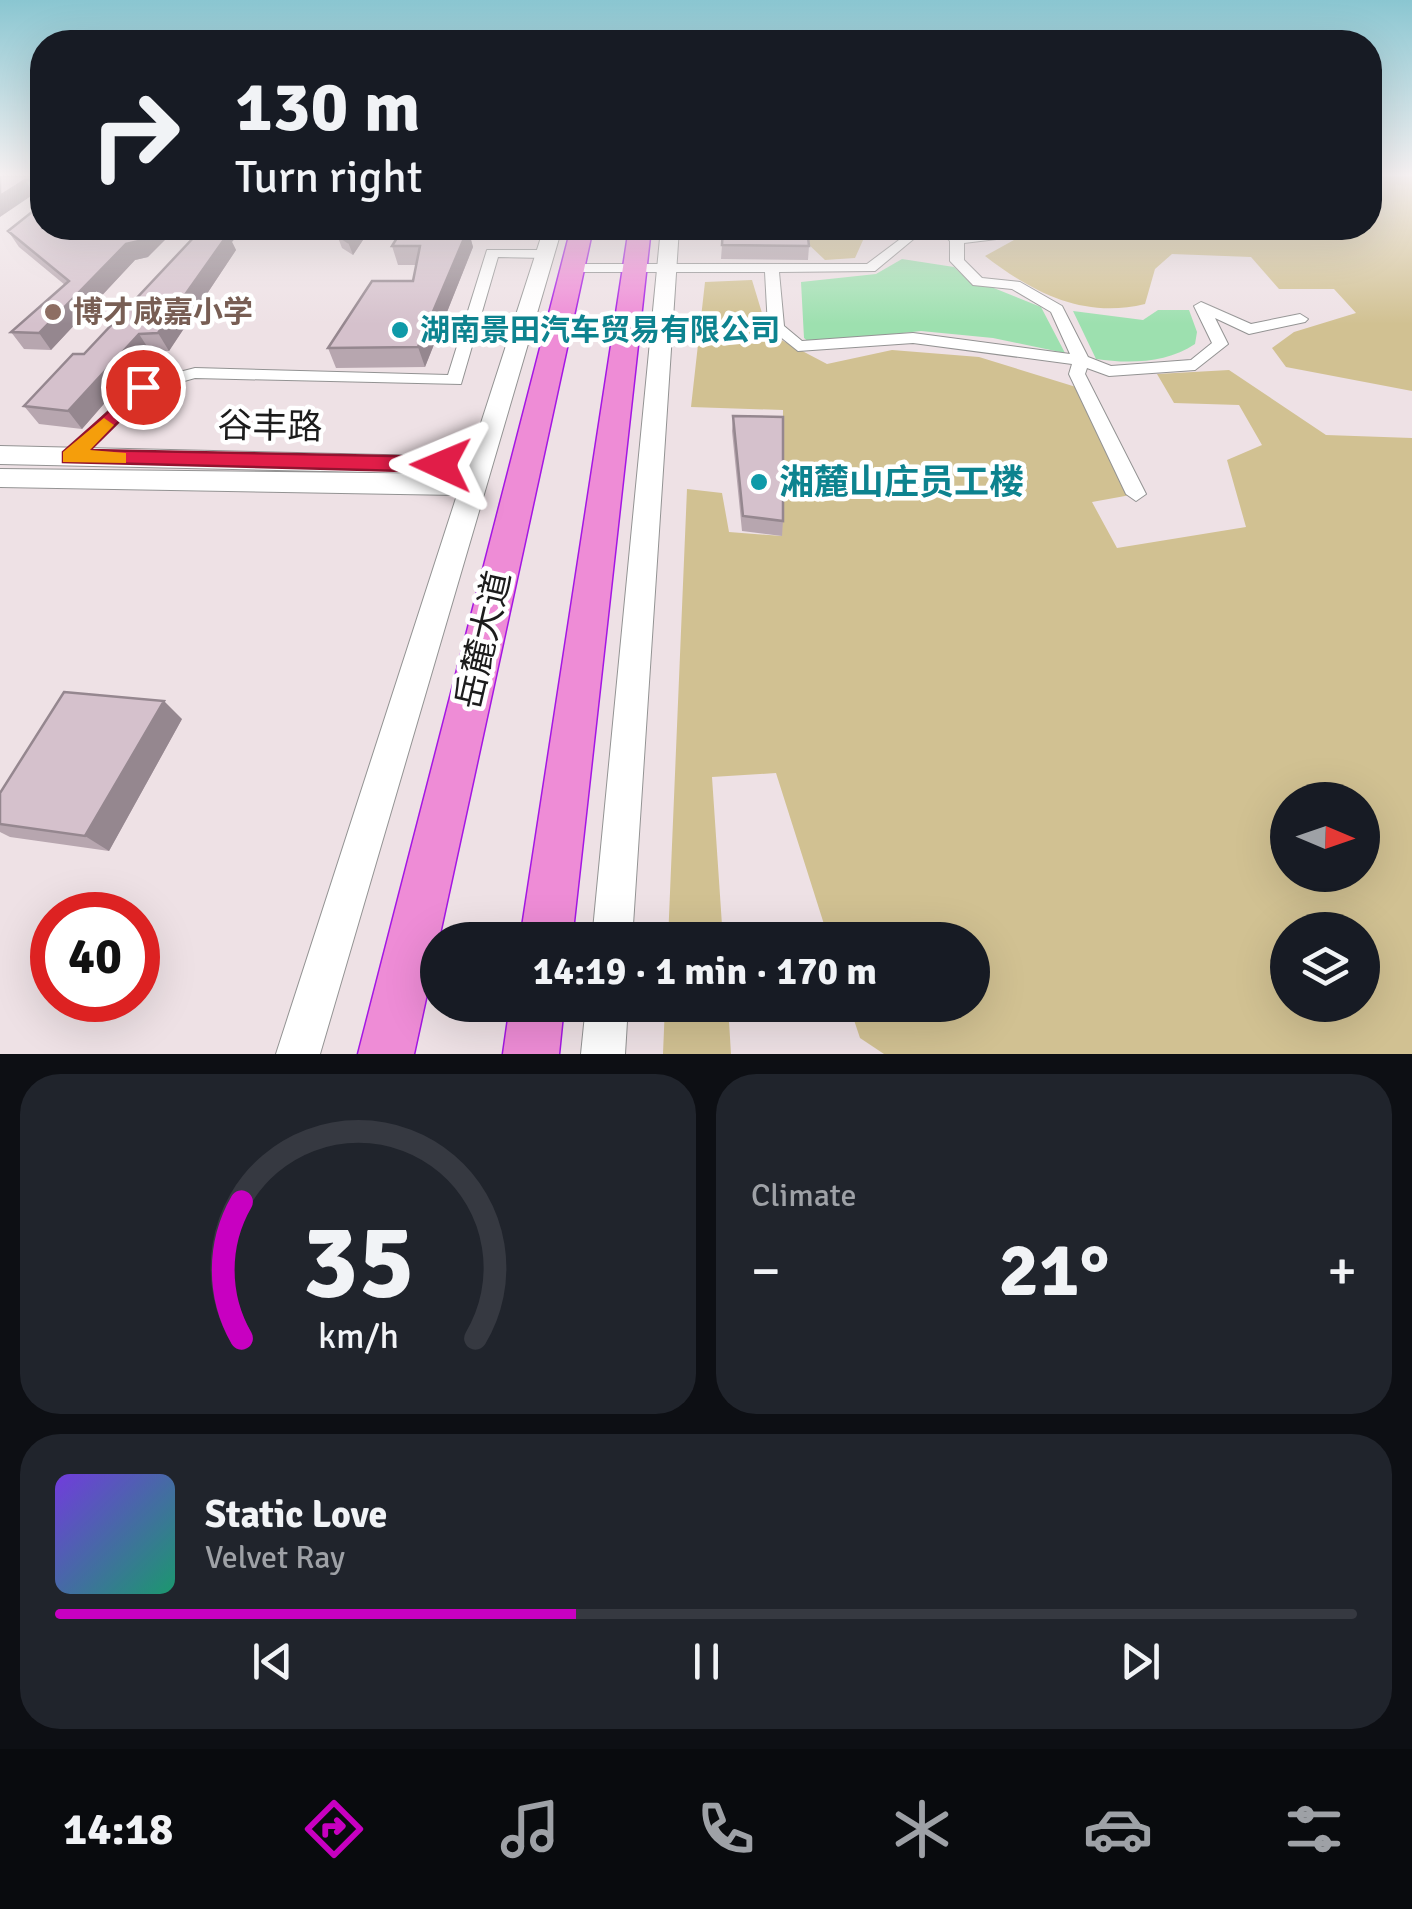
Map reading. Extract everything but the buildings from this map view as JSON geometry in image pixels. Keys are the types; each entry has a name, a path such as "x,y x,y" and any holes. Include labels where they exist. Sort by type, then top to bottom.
{"highway":[{"path":"549,922 651,270 643,240"},
{"name":"岳麓大道","path":"386,1054 556,250"},
{"path":"530,1054 535,1022"}],"street":[{"path":"613,922 651,270 665,240"},
{"path":"70,457 143,387 195,373 455,380 492,253 556,250 651,270 870,268 888,259 907,240"},
{"path":"957,240 957,261 978,282 1015,286 1057,310 1082,360 1077,374 1136,494"},
{"path":"298,1054 475,476 556,250"},
{"path":"772,271 776,327 798,346 913,338 1082,360 1109,371 1195,365 1220,344 1201,306 1249,329 1300,319"},
{"name":"谷丰路","path":"0,455 475,476"},
{"name":"谷丰路","path":"0,478 475,476"},
{"path":"603,1054 606,1022"}],"shaded area":[{"path":"1382,225 1412,225 1412,391 1286,367 1272,348 1294,332 1356,313 1334,289 1279,289 1251,257 1172,254 1155,269 1145,304 1101,308 1060,300 985,256 1014,240 1382,240"},
{"path":"799,240 863,240 855,258 825,260"},
{"path":"902,259 954,267 964,276 1041,307 1065,353 993,338 921,331 810,343 804,338 801,282 876,274"},
{"path":"752,280 768,333 827,364 892,350 979,357 1076,387 1136,494 1092,502 1117,548 1246,527 1227,460 1262,445 1239,405 1174,403 1157,374 1229,370 1326,435 1412,438 1412,1054 884,1054 860,1038 855,1022 990,1022 990,922 823,922 776,773 712,777 722,922 669,922 687,489 722,493 729,532 782,536 783,410 691,407 705,282"},
{"path":"1158,310 1189,310 1197,332 1195,344 1172,355 1134,361 1096,359 1073,311 1143,320"},
{"path":"664,1022 729,1022 731,1054 663,1054"}],"slow traffic":[{"path":"104,425 70,457 118,458"}],"place":[{"name":"博才咸嘉小学","path":"53,312"},
{"name":"湖南景田汽车贸易有限公司","path":"400,330"},
{"name":"湘麓山庄员工楼","path":"759,482"}],"route":[{"path":"143,387 70,457 441,465"}]}
